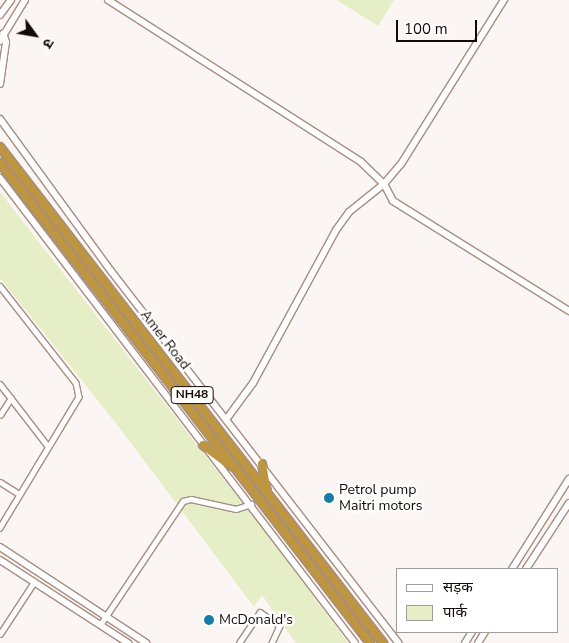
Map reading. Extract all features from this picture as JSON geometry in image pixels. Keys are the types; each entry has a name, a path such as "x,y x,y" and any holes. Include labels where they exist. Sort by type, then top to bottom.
{"highway":[{"name":"Amer Road","path":"0,147 383,643"},
{"name":"Amer Road","path":"0,163 370,643"},
{"path":"203,445 239,472"},
{"path":"262,464 268,493"}],"street":[{"path":"1,13 10,0"},
{"path":"0,41 3,33 25,0"},
{"path":"108,0 361,162 384,184 393,201 569,311"},
{"path":"228,417 253,383 336,230 349,212 384,184 401,164 504,0"},
{"path":"0,84 6,42 3,33"},
{"path":"0,119 111,271 228,417 398,643"},
{"path":"0,178 203,445 251,504 355,643"},
{"path":"0,286 79,390 0,528"},
{"path":"0,384 48,446"},
{"path":"0,415 11,398"},
{"path":"513,568 569,479"},
{"path":"0,482 19,494"},
{"path":"100,625 183,501 191,499 236,509 251,504"},
{"path":"527,568 569,503"},
{"path":"0,548 146,643"},
{"path":"0,560 128,643"},
{"path":"0,634 34,582"},
{"path":"239,643 260,612 280,626 272,643"}],"green space":[{"path":"337,0 394,0 378,26"},
{"path":"0,192 286,559 348,643 296,643 262,595 254,607 115,422 0,278"}],"place":[{"name":"Petrol pump Maitri motors","path":"329,498"},
{"name":"McDonald's","path":"209,620"}]}
